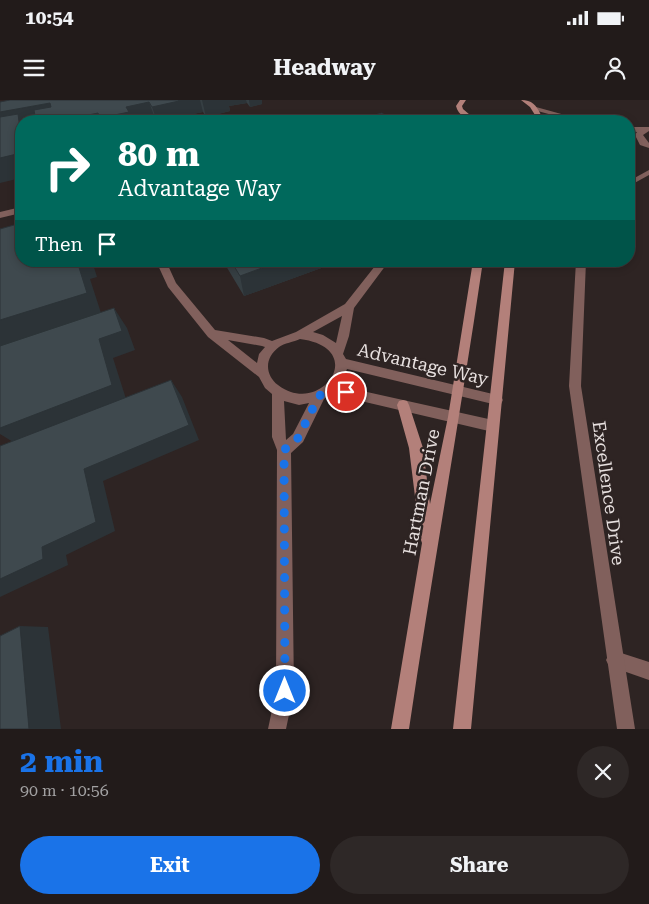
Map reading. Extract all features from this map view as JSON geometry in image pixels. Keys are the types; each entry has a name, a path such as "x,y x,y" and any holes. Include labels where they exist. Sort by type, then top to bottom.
{"main road":[{"path":"463,100 460,106 464,115"},
{"path":"524,100 535,105"},
{"name":"Hartman Drive","path":"400,729 428,552 454,417 477,267"},
{"path":"462,729 509,267"},
{"path":"403,405 416,448 428,552"}],"street":[{"path":"535,105 563,115"},
{"path":"647,130 639,135 647,146"},
{"path":"635,141 647,146"},
{"path":"635,180 648,171"},
{"path":"0,216 15,212"},
{"path":"164,267 172,285 212,334 261,373 267,385 278,394 291,399 304,400 319,396 337,382 341,370 340,358 349,307"},
{"path":"261,373 262,362 272,346 285,338 300,335 349,307 379,267"},
{"name":"Excellence Drive","path":"582,267 575,386 626,729"},
{"path":"212,334 264,342 272,346"},
{"path":"300,335 319,338 330,344 340,358"},
{"name":"Advantage Way","path":"340,358 497,400"},
{"path":"330,389 493,426"},
{"path":"277,729 285,691 284,450 278,436 278,394"},
{"path":"284,450 298,438 319,396"},
{"path":"615,660 649,671"}],"building":[{"path":"10,100 179,101 152,107 149,102 126,107 129,112 114,115 99,115 98,113 88,115 35,115 34,110 51,107 50,103 0,112 0,102"},
{"path":"18,114 15,115 15,154 0,158 0,117"},
{"path":"15,225 15,267 79,267 87,293 0,320 0,229"},
{"path":"235,267 265,267 240,276"},
{"path":"114,308 122,331 99,339 112,385 0,428 0,346"},
{"path":"171,380 189,425 84,469 96,522 42,547 43,559 0,579 0,446"},
{"path":"20,626 29,729 0,729 0,636"}],"route":[{"path":"285,691 284,450 298,438 319,396 330,389 346,392"}]}
